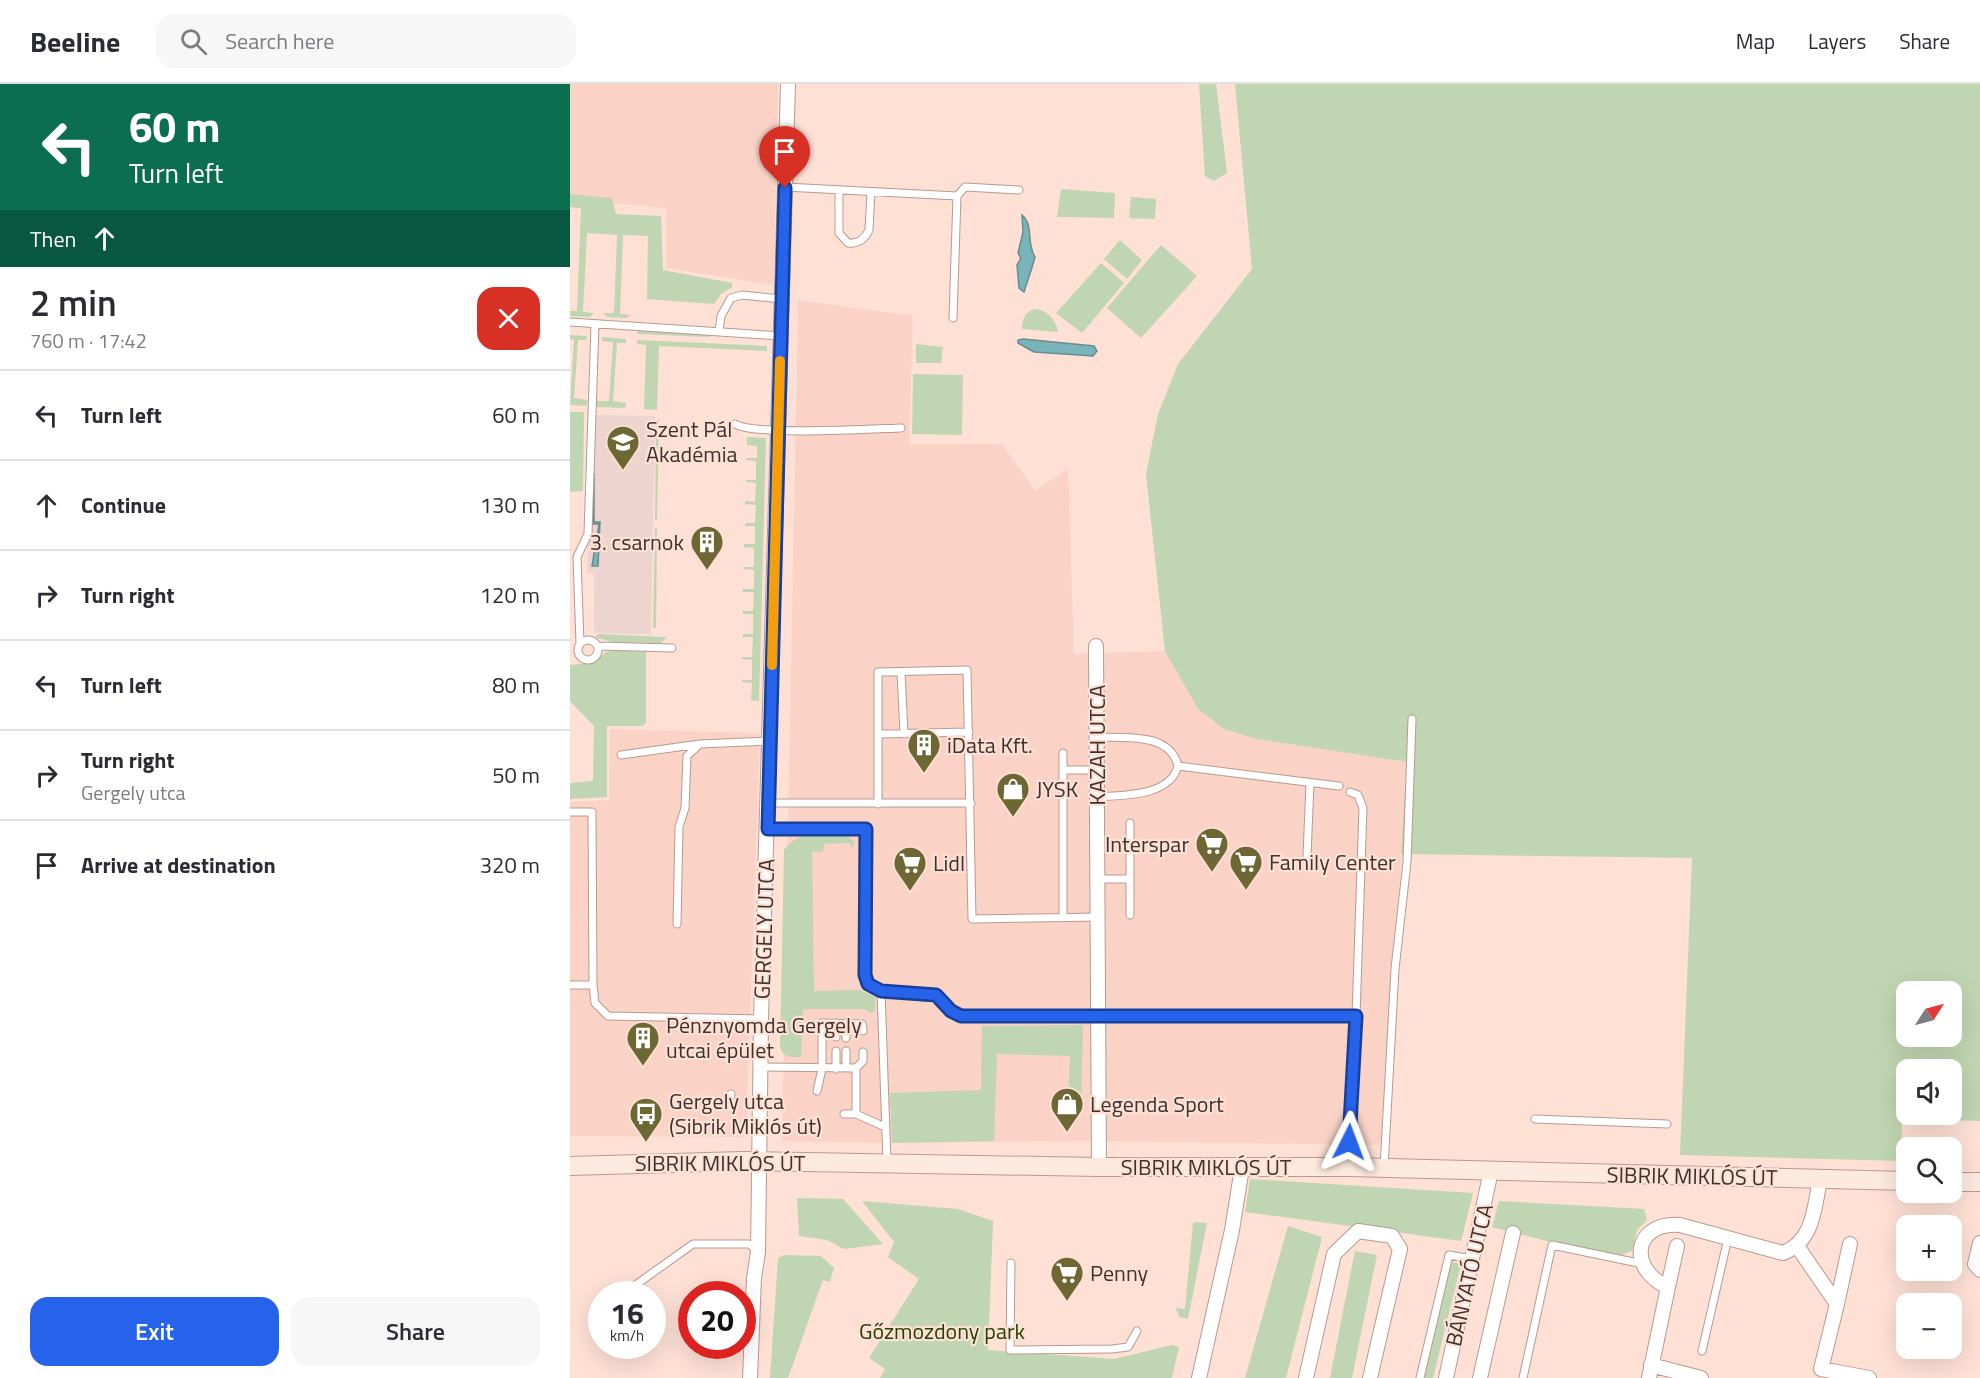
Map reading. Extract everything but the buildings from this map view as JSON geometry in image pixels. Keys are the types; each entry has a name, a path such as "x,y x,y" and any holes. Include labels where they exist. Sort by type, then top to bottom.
{"street":[{"name":"GERGELY UTCA","path":"750,1378 754,1278 758,1252 761,1019 788,84"},
{"name":"KAZAH UTCA","path":"1096,646 1100,1017 1099,1167"},
{"name":"SIBRIK MIKLÓS ÚT","path":"572,1167 647,1162 1349,1167 1896,1181"},
{"path":"1199,1378 1232,1230 1242,1168"},
{"name":"BÁNYATÓ UTCA","path":"1446,1378 1491,1171"},
{"path":"1668,1287 1653,1281 1643,1264 1640,1248 1644,1238 1659,1226 1680,1225 1784,1253 1797,1246 1810,1227 1820,1180"},
{"path":"1962,1182 1980,1182"},
{"path":"1306,1378 1334,1254 1358,1231 1392,1236 1400,1249 1370,1378"},
{"path":"1480,1378 1512,1233"},
{"path":"1980,1243 1975,1264 1980,1270"},
{"path":"1850,1244 1821,1369 1869,1378"},
{"path":"1677,1246 1650,1372 1701,1378"},
{"path":"1797,1246 1837,1304"}],"lane":[{"path":"953,318 957,196 965,187 1019,190"},
{"path":"785,188 957,196"},
{"path":"839,190 839,233 848,243 854,244 867,235 869,230 871,192"},
{"path":"719,331 721,316 731,298 742,295 781,299"},
{"path":"570,322 781,336"},
{"path":"595,324 588,534 577,557 579,653 583,658 590,659 598,653 598,646"},
{"path":"735,424 741,428 778,429 901,428"},
{"path":"580,644 591,640 598,646 672,648"},
{"path":"570,657 579,653"},
{"path":"878,804 878,672 967,670 972,919 1099,917"},
{"path":"902,672 904,734"},
{"path":"1384,1168 1394,991 1407,862 1412,719"},
{"path":"878,734 969,732"},
{"path":"1097,737 1152,741 1169,749 1178,766"},
{"path":"621,755 700,744 770,741"},
{"path":"677,924 679,827 685,808 687,756 700,744"},
{"path":"1063,753 1063,918"},
{"path":"1178,766 1339,786"},
{"path":"1097,797 1154,789 1169,781 1178,766"},
{"path":"1063,770 1097,770"},
{"path":"1307,856 1310,783"},
{"path":"1349,1167 1363,808 1358,795 1350,792"},
{"path":"769,803 971,803"},
{"path":"570,812 592,812 592,985 595,1003 608,1016 761,1019"},
{"path":"1130,822 1130,915"},
{"path":"768,829 866,829 865,975 868,984 881,991 936,995 951,1011 971,1018 1356,1016"},
{"path":"1098,879 1130,879"},
{"path":"570,985 592,985"},
{"path":"881,991 887,1163"},
{"path":"817,1091 822,1069 822,1023 862,1024 862,1031"},
{"path":"836,1023 836,1037"},
{"path":"846,1023 846,1038"},
{"path":"836,1051 836,1069"},
{"path":"846,1051 846,1068"},
{"path":"760,1067 856,1068 863,1061 863,1052"},
{"path":"856,1068 856,1114"},
{"path":"844,1114 856,1114 885,1127"},
{"path":"1535,1119 1667,1124"},
{"path":"1702,1351 1728,1238"},
{"path":"641,1281 693,1244 749,1244 758,1252"},
{"path":"1523,1378 1552,1245 1643,1264"},
{"path":"1420,1378 1449,1255 1472,1259"},
{"path":"1011,1263 1010,1350 1128,1347 1137,1331"}],"shaded area":[{"path":"570,84 778,84 774,285 666,268 666,208 570,199"},
{"path":"798,300 913,316 909,444 1002,444 1035,491 1068,469 1074,654 1165,651 1198,709 1224,729 1257,739 1408,762 1381,1145 1079,1141 892,1143 782,1141"},
{"name":"Szent Pál Akadémia","path":"594,415 655,416 651,634 594,633 594,574 587,573"},
{"path":"610,729 760,733 746,1137 570,1136 570,802 609,800"}],"green space":[{"path":"1199,84 1216,84 1227,173 1214,181 1205,176"},
{"path":"1235,84 1980,84 1980,1121 1962,1121 1962,1059 1896,1059 1896,1125 1902,1125 1902,1137 1896,1137 1896,1161 1680,1155 1692,858 1401,854 1407,762 1257,739 1224,729 1198,709 1165,651 1146,474 1158,414 1178,364 1252,269"},
{"path":"1061,189 1115,193 1114,218 1057,217"},
{"path":"570,194 612,198 616,214 661,216 663,270 732,283 732,287 721,294 714,304 647,299 648,236 623,235 620,314 631,315 626,318 607,317 603,313 614,313 617,235 587,233 583,312 594,313 590,317 570,316 570,311 577,311 581,208 570,207"},
{"path":"1131,197 1156,199 1155,219 1129,218"},
{"path":"1120,240 1142,260 1127,279 1104,259"},
{"path":"1161,245 1197,276 1141,338 1107,308"},
{"path":"1101,263 1124,283 1082,333 1056,313"},
{"path":"1035,309 1051,316 1058,332 1022,329 1025,316"},
{"path":"638,330 710,334 710,337 637,334"},
{"path":"570,335 587,336 586,340 578,340 574,398 587,400 587,406 570,405 574,340 570,339"},
{"path":"602,337 626,339 626,343 617,343 613,401 626,403 625,408 596,407 596,401 609,401 613,342 602,341"},
{"path":"637,340 767,346 767,351 659,346 657,410 644,409 646,345 637,344"},
{"path":"916,344 943,347 941,363 916,363"},
{"path":"913,374 963,375 962,435 912,434"},
{"path":"570,412 584,412 583,491 570,492"},
{"path":"656,420 659,420 657,520 655,520"},
{"path":"747,437 766,438 759,701 751,701 752,683 742,682 742,680 752,680 752,660 742,659 742,657 752,657 753,637 743,637 743,634 753,634 753,614 743,614 743,611 753,611 754,592 743,592 743,589 754,589 754,570 744,569 744,567 754,567 754,548 744,547 744,544 755,544 755,526 745,526 745,523 755,523 756,505 745,504 745,501 755,502 756,483 746,482 746,480 756,480 756,461 746,460 746,458 757,458 757,446 747,445"},
{"path":"655,528 657,528 656,628 653,628"},
{"path":"599,634 666,638 661,643 613,642 595,636"},
{"path":"618,650 646,652 646,722 643,726 607,726 607,797 570,799 570,783 593,781 594,726 570,701 570,665 593,663 606,652"},
{"path":"844,834 855,842 851,849 850,843 824,844 823,852 812,852 814,991 860,990 875,997 875,1010 871,1013 864,1009 803,1009 801,1057 788,1056 780,1047 784,850 796,839 804,836"},
{"path":"1083,1025 1081,1105 1068,1105 1070,1056 997,1054 994,1141 892,1143 890,1093 981,1090 982,1026"},
{"path":"1250,1179 1473,1193 1461,1241 1245,1212"},
{"path":"797,1198 843,1199 883,1244 844,1249 827,1240 799,1236"},
{"name":"Gőzmozdony park","path":"862,1201 958,1209 993,1221 988,1350 1114,1359 1172,1345 1179,1347 1172,1378 880,1378 885,1369 869,1358 919,1279 888,1257 894,1242"},
{"path":"1499,1201 1644,1209 1647,1220 1637,1230 1632,1251 1614,1258 1492,1227"},
{"path":"1193,1223 1207,1223 1188,1319 1179,1317 1176,1308 1185,1309"},
{"path":"1288,1226 1322,1237 1286,1378 1245,1378"},
{"path":"1355,1251 1377,1255 1352,1378 1330,1378"},
{"path":"784,1255 821,1256 834,1268 830,1282 823,1280 788,1378 770,1378 778,1258"},
{"path":"1448,1261 1461,1264 1433,1378 1422,1378"}],"water":[{"path":"1022,215 1028,224 1032,252 1035,257 1024,292 1019,288 1017,265 1021,258 1018,253 1023,232"},
{"path":"1018,340 1094,346 1097,351 1093,356 1034,352 1018,343"},
{"path":"594,474 594,522 600,522 598,566 592,566 599,524 593,524"}],"slow traffic":[{"path":"772,665 780,361"}],"place":[{"name":"Szent Pál Akadémia","path":"623,471"},
{"name":"3. csarnok","path":"707,571"},
{"name":"iData Kft.","path":"924,774"},
{"name":"JYSK","path":"1013,818"},
{"name":"Interspar","path":"1212,873"},
{"name":"Family Center","path":"1246,891"},
{"name":"Lidl","path":"910,892"},
{"name":"Pénznyomda Gergely utcai épület","path":"643,1067"},
{"name":"Legenda Sport","path":"1067,1133"},
{"name":"Gergely utca (Sibrik Miklós út)","path":"646,1143"},
{"name":"Penny","path":"1067,1302"}],"route":[{"path":"785,188 768,829 866,829 865,975 868,984 881,991 902,992 909,995 936,995 956,1015 971,1018 1100,1018 1100,1016 1131,1015 1356,1016 1349,1142"}]}
